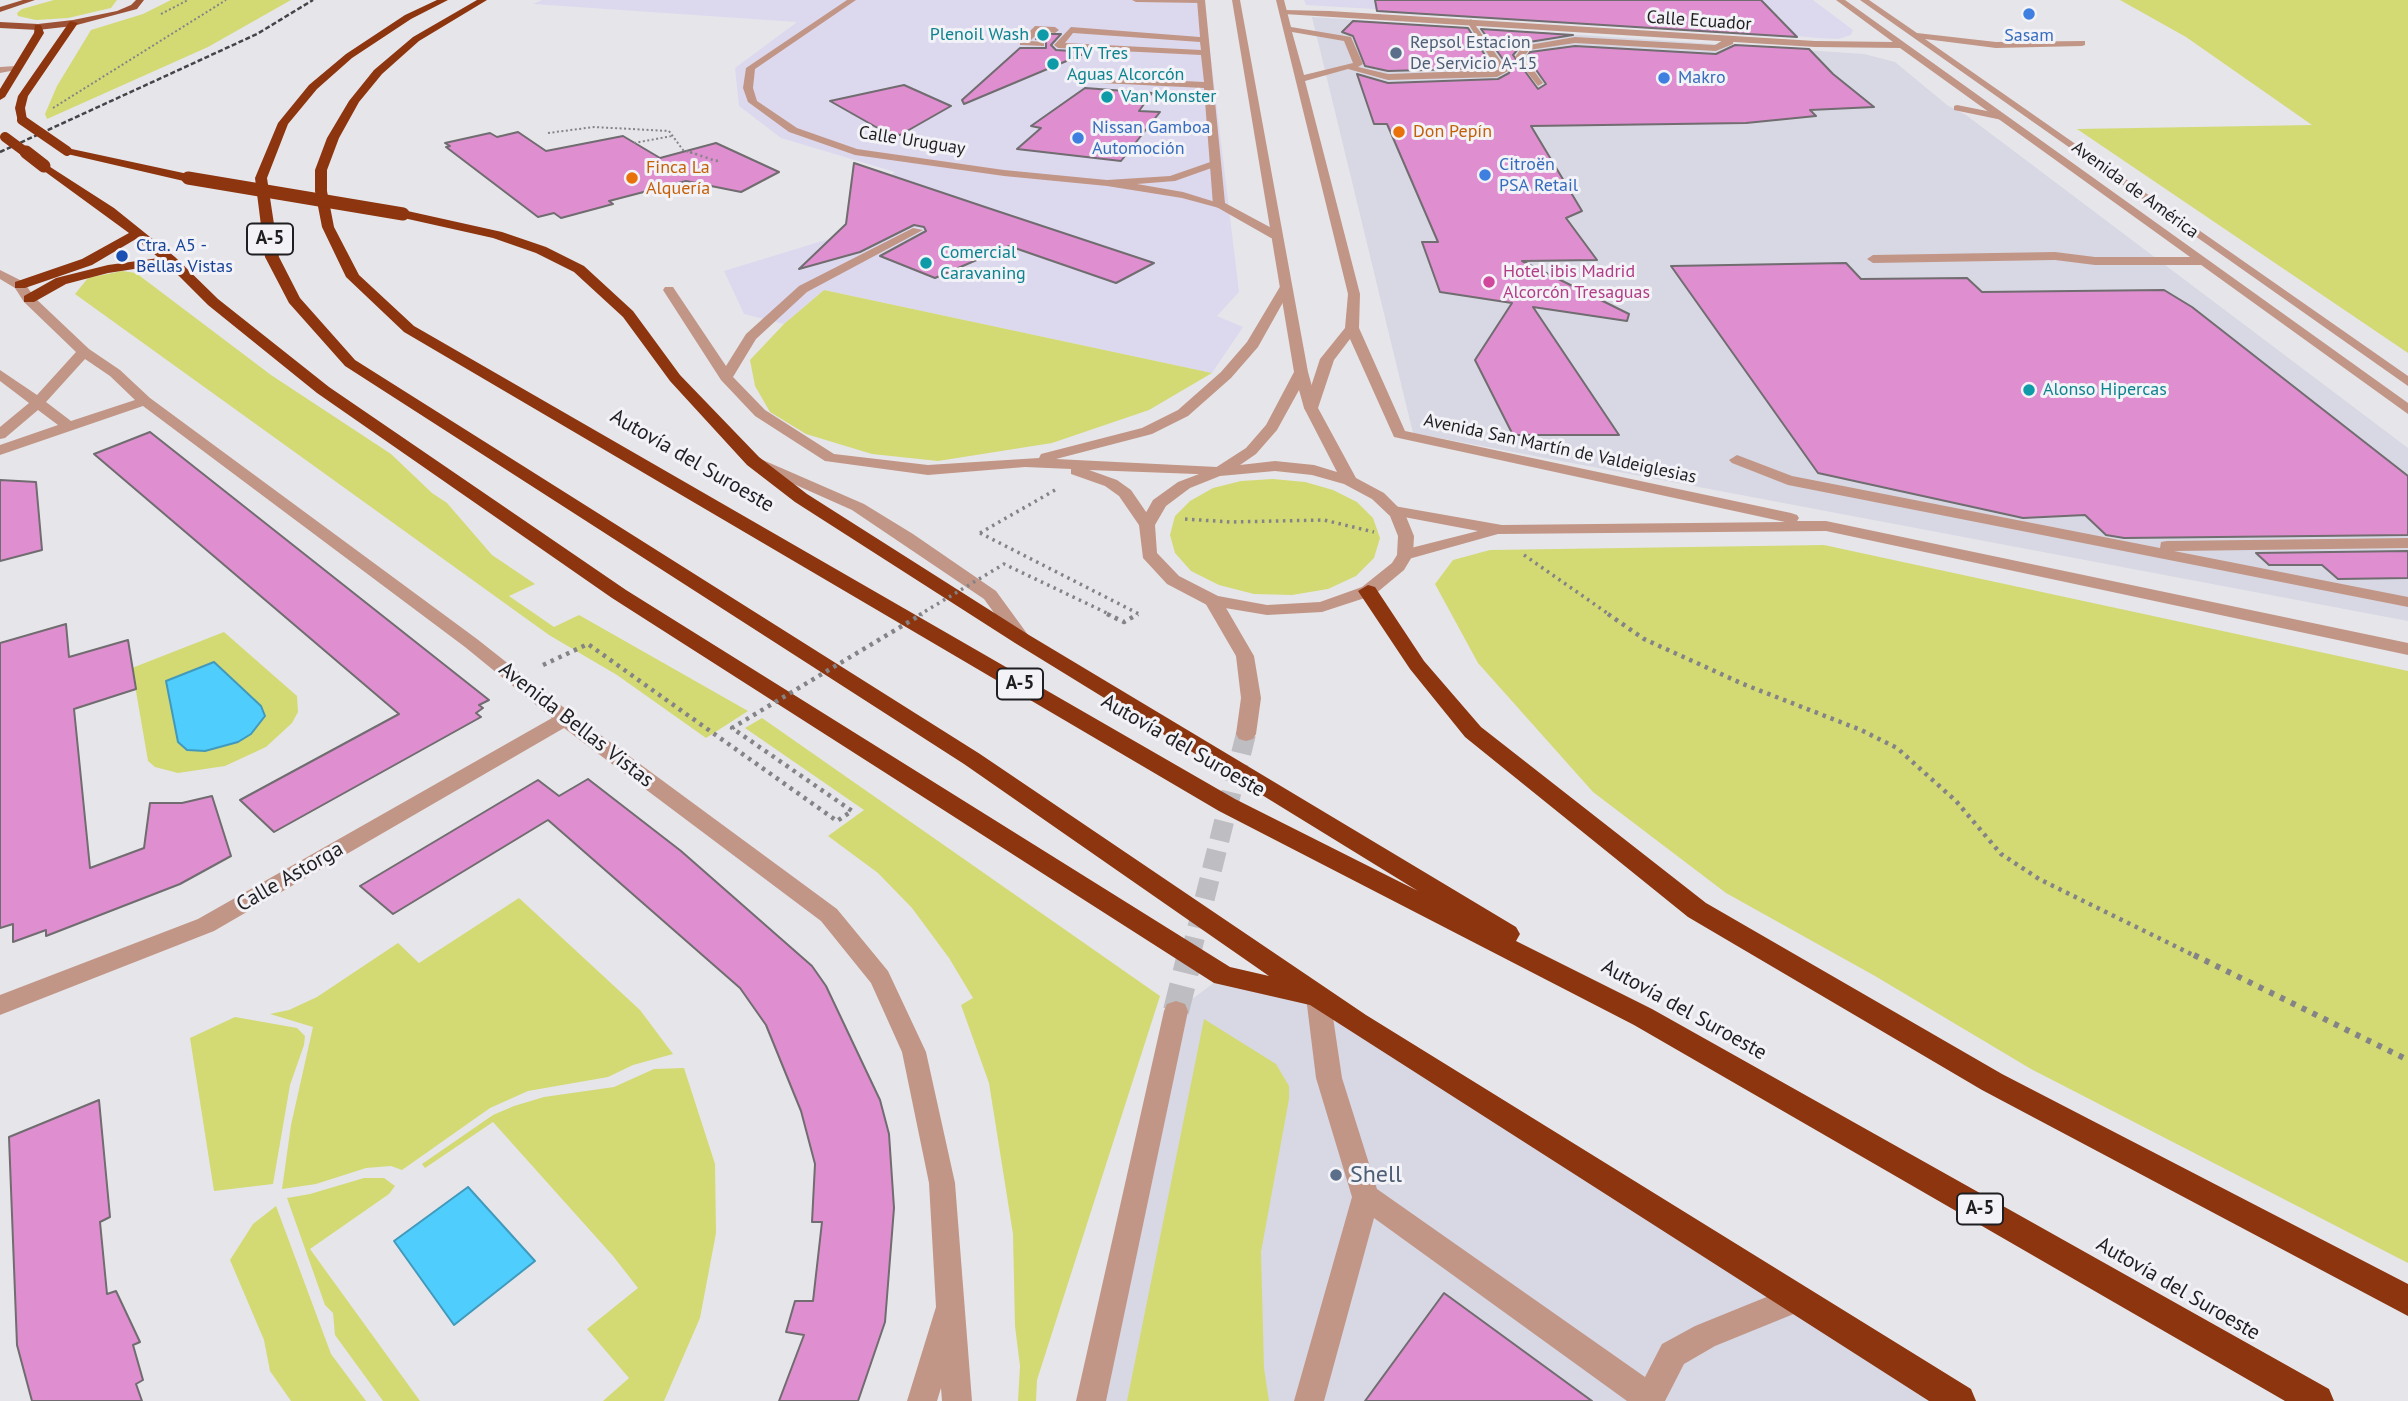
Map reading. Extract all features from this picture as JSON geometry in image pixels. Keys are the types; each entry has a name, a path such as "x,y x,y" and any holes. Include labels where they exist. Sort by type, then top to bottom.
{"highway":[{"name":"A-5","path":"444,0 408,17 349,56 313,87 283,123 261,178 272,257 294,300 350,363 972,759 1318,997 1959,1401"},
{"name":"Autovía del Suroeste","path":"486,3 379,72 354,100 333,138 321,170 321,191 328,227 353,277 409,328 1227,805 1643,1017 2317,1401"},
{"path":"73,23 23,96 20,108 22,120 67,151 188,178 403,214 497,235 541,250 579,269 628,314 675,379 752,461 802,498 1022,639 1643,1017"},
{"path":"0,97 39,33 38,27"},
{"path":"2,133 44,166 110,211 170,260 213,302 323,390 619,594 1223,976 1318,997"},
{"path":"20,285 87,262 136,234"},
{"path":"29,299 61,281 107,268 170,260"},
{"path":"1368,591 1418,665 1473,732 1696,910 1992,1082 2408,1301"}],"main road":[{"path":"0,9 31,0"},
{"path":"2,26 38,27 73,23 119,13 134,7 140,0"}],"street":[{"name":"Calle Uruguay","path":"852,0 751,68 748,88 753,102 793,130 855,152 1004,173 1107,183 1183,195 1219,205"},
{"path":"1136,0 1201,1 1219,205 1275,235"},
{"path":"1236,0 1301,372 1311,408 1350,481"},
{"name":"Avenida San Martín de Valdeiglesias","path":"1280,0 1351,281 1355,309 1352,328 1399,434 1826,526"},
{"name":"Avenida de América","path":"1840,0 2408,410"},
{"name":"Avenida de América","path":"1864,0 2408,382"},
{"name":"Calle Ecuador","path":"1284,12 1815,44 1902,45"},
{"path":"1349,67 1388,77 1497,75 1503,71 1471,22"},
{"path":"1205,40 1038,28 1023,43 1206,53"},
{"path":"1041,44 1055,30"},
{"path":"1058,45 1071,30"},
{"path":"1288,30 1348,38 1358,64 1300,79"},
{"path":"1081,46 1094,32"},
{"path":"1104,47 1116,33"},
{"path":"1911,33 1952,41 1996,45"},
{"path":"1126,49 1137,34"},
{"path":"1538,83 1519,57 1526,48 1546,43 1575,40 1716,48 1730,42 1730,39"},
{"path":"1946,58 1952,51 1996,45 2082,43"},
{"path":"0,70 16,69"},
{"path":"1101,79 1210,86"},
{"path":"1975,97 1956,108 2002,117"},
{"name":"Calle Uruguay","path":"1107,183 1171,179 1216,163"},
{"path":"726,377 751,337 803,289 917,230"},
{"path":"1873,259 2055,256 2095,261 2202,261"},
{"name":"Avenida Bellas Vistas","path":"0,274 20,285 29,299 84,352 115,373 145,401 471,643 565,719 828,915 880,978 914,1052 942,1183 957,1401"},
{"path":"1025,462 1147,431 1183,413 1226,374 1253,344 1285,288"},
{"path":"670,290 726,377 760,413 830,458 928,470 1025,462 1217,472 1275,466 1314,470 1350,481 1378,496 1394,511 1405,547 1398,566 1368,591 1322,607 1267,610 1213,601 1173,580 1149,554 1150,519 1160,503 1184,485 1217,472 1251,451 1272,427 1301,372"},
{"path":"1311,408 1327,359 1352,328"},
{"path":"0,435 38,402 84,352"},
{"path":"0,374 70,427"},
{"path":"0,450 145,401"},
{"path":"1737,460 1787,480 2408,602"},
{"path":"1025,462 1086,473 1111,483 1125,493 1150,519"},
{"path":"1394,511 1433,520 1502,530 1826,526 2408,649"},
{"path":"1405,547 1502,530"},
{"path":"2127,547 2408,542"},
{"path":"2339,589 2408,587"},
{"path":"1213,601 1245,656 1251,698 1246,734"},
{"name":"Calle Astorga","path":"0,1005 206,925 565,719"},
{"path":"1308,1401 1366,1197 1329,1078 1318,997"},
{"path":"1091,1401 1176,1011"},
{"path":"1366,1197 1652,1400 1672,1354 1704,1336 1796,1299"},
{"name":"Avenida Bellas Vistas","path":"922,1401 950,1303"}],"path":[{"path":"53,108 226,0"},
{"path":"548,133 594,127 669,131 683,150 716,161 721,159"},
{"path":"634,143 673,136"},
{"path":"514,678 588,644 836,821 852,811 732,728 1004,564 1124,622 1139,614 980,533 1086,473"},
{"path":"1150,519 1230,522 1324,520 1405,547"},
{"path":"1502,530 1505,542 1644,639 1742,684 1861,730 1897,748 1956,801 2001,854 2039,880 2408,1060"}],"shaded area":[{"path":"542,0 1204,0 1239,292 1217,316 1243,327 1212,373 824,290 784,324 744,314 724,271 832,238 874,187 895,172 781,138 739,106 735,68 797,22 533,4"},
{"path":"1304,0 1813,0 1853,30 1851,35 1838,39 1818,38 1306,5"},
{"path":"1312,17 1864,54 1895,62 1947,105 1966,115 2408,448 2408,621 1413,433"},
{"path":"1223,976 1318,997 1959,1401 1091,1401 1176,1011"}],"green space":[{"path":"54,0 117,0 111,8 68,18 36,20 18,16 17,13 22,9"},
{"path":"171,0 291,0 208,47 47,119 45,114 57,86 91,30 143,14"},
{"path":"2120,0 2408,0 2408,353 2077,129 2312,125 2186,37"},
{"path":"122,271 136,273 271,375 391,454 432,493 447,503 492,555 535,584 509,596 554,627 579,615 748,711 706,738 617,675 549,635 75,294 88,278"},
{"path":"824,290 1212,373 1149,410 1052,443 938,461 872,454 806,434 770,412 755,386 750,360 784,324"},
{"path":"1273,479 1305,482 1333,490 1357,502 1373,518 1380,538 1374,558 1356,576 1328,589 1292,595 1254,594 1219,585 1191,571 1175,553 1170,535 1175,516 1190,501 1213,488 1241,481"},
{"path":"1824,545 2408,671 2408,1263 2031,1069 1875,976 1726,893 1593,792 1478,663 1435,584 1453,560 1490,550"},
{"path":"224,632 297,696 298,712 292,723 266,747 225,766 178,773 155,767 148,761 132,668"},
{"path":"762,718 1160,996 1037,1380 1036,1401 1018,1401 1020,1366 1015,1326 1013,1234 989,1083 961,1005 973,998 949,958 912,908 878,873 828,836 864,810 745,728"},
{"path":"519,898 640,1010 673,1054 633,1065 608,1077 528,1091 490,1108 402,1170 391,1166 366,1168 316,1184 282,1189 291,1125 313,1027 270,1014 289,1010 317,997 398,943 419,963"},
{"path":"235,1017 297,1028 305,1036 304,1045 290,1085 273,1184 214,1191 190,1038"},
{"path":"1204,1019 1276,1064 1289,1086 1289,1099 1261,1252 1264,1368 1269,1401 1127,1401"},
{"path":"684,1068 715,1164 716,1233 700,1318 664,1401 603,1401 629,1378 587,1329 638,1288 613,1256 493,1122 425,1168 422,1164 493,1115 514,1106 544,1097 614,1087 654,1069"},
{"path":"364,1178 384,1178 395,1186 389,1194 310,1249 420,1401 383,1401 335,1335 333,1313 325,1305 287,1198"},
{"path":"276,1206 331,1354 366,1401 291,1401 270,1371 264,1340 230,1260 253,1224"}],"water":[{"path":"214,662 261,706 265,716 251,734 238,742 205,751 187,750 178,742 166,681"},
{"path":"468,1187 535,1261 454,1325 394,1241"}],"building":[{"path":"1375,0 1761,0 1797,37 1377,11"},
{"path":"1353,21 1468,28 1493,68 1388,71 1365,66 1353,36 1342,32"},
{"path":"1481,29 1573,35 1523,43 1513,55 1538,89 1546,84 1527,57 1530,52 1575,46 1716,54 1735,45 1809,49 1833,74 1874,107 1810,110 1816,116 1746,123 1531,126 1582,211 1566,218 1597,260 1522,261 1629,314 1627,321 1533,307 1619,435 1513,435 1475,360 1512,303 1440,292 1422,242 1438,242 1387,124 1374,124 1357,74 1388,83 1498,79 1509,73 1510,69"},
{"path":"1041,34 1061,34 1051,45 1056,50 1088,52 964,104 962,100 1020,48 1046,48 1046,40 1036,39"},
{"path":"904,85 951,106 900,135 883,131 830,101"},
{"path":"1085,88 1152,93 1139,111 1160,112 1121,161 1017,149 1041,128 1031,126"},
{"path":"518,132 546,151 623,136 660,158 716,143 779,172 741,192 686,181 609,201 613,204 561,218 554,213 538,217 446,147 450,146 445,143 490,133 497,137"},
{"path":"854,163 1154,263 1116,283 1009,246 935,278 880,256 926,231 924,227 914,225 860,252 799,269 846,224"},
{"name":"Alonso Hipercas","path":"1846,263 1861,279 1967,278 1982,292 2164,290 2192,307 2408,476 2408,535 2124,538 2106,535 2085,515 2023,518 1818,473 1671,266"},
{"path":"150,432 489,700 479,705 483,708 476,713 481,717 274,832 240,800 399,714 94,454"},
{"path":"0,480 36,482 42,550 0,561"},
{"path":"2408,551 2408,578 2338,579 2322,565 2269,565 2256,553"},
{"path":"66,624 69,657 128,640 136,689 74,709 90,868 144,848 150,803 182,803 212,796 231,856 180,884 46,936 46,930 13,942 13,924 0,928 0,643"},
{"path":"588,779 681,851 812,966 826,986 880,1100 889,1134 894,1208 885,1322 858,1401 779,1401 804,1335 786,1332 795,1301 813,1301 822,1222 812,1222 815,1164 801,1111 766,1025 740,988 548,820 393,914 360,886 538,780 559,796"},
{"path":"99,1100 110,1217 100,1222 107,1294 116,1291 140,1342 133,1345 143,1380 136,1384 142,1401 32,1401 17,1345 9,1137"},
{"path":"1444,1293 1592,1401 1365,1401"}],"tunnel":[{"path":"1190,957 1246,734"},
{"path":"1176,1011 1190,955"}],"railway":[{"path":"0,152 257,34 313,0"}],"place":[{"name":"Sasam","path":"2029,14"},
{"name":"Plenoil Wash","path":"1043,35"},
{"name":"Repsol Estacion De Servicio A-15","path":"1396,53"},
{"name":"ITV Tres Aguas Alcorcón","path":"1053,64"},
{"name":"Makro","path":"1664,78"},
{"name":"Van Monster","path":"1107,97"},
{"name":"Don Pepín","path":"1399,132"},
{"name":"Nissan Gamboa Automoción","path":"1078,138"},
{"name":"Citroën PSA Retail","path":"1485,175"},
{"name":"Finca La Alquería","path":"632,178"},
{"name":"Ctra. A5 - Bellas Vistas","path":"122,256"},
{"name":"Comercial Caravaning","path":"926,263"},
{"name":"Hotel ibis Madrid Alcorcón Tresaguas","path":"1489,282"},
{"name":"Alonso Hipercas","path":"2029,390"},
{"name":"Shell","path":"1336,1175"}]}
